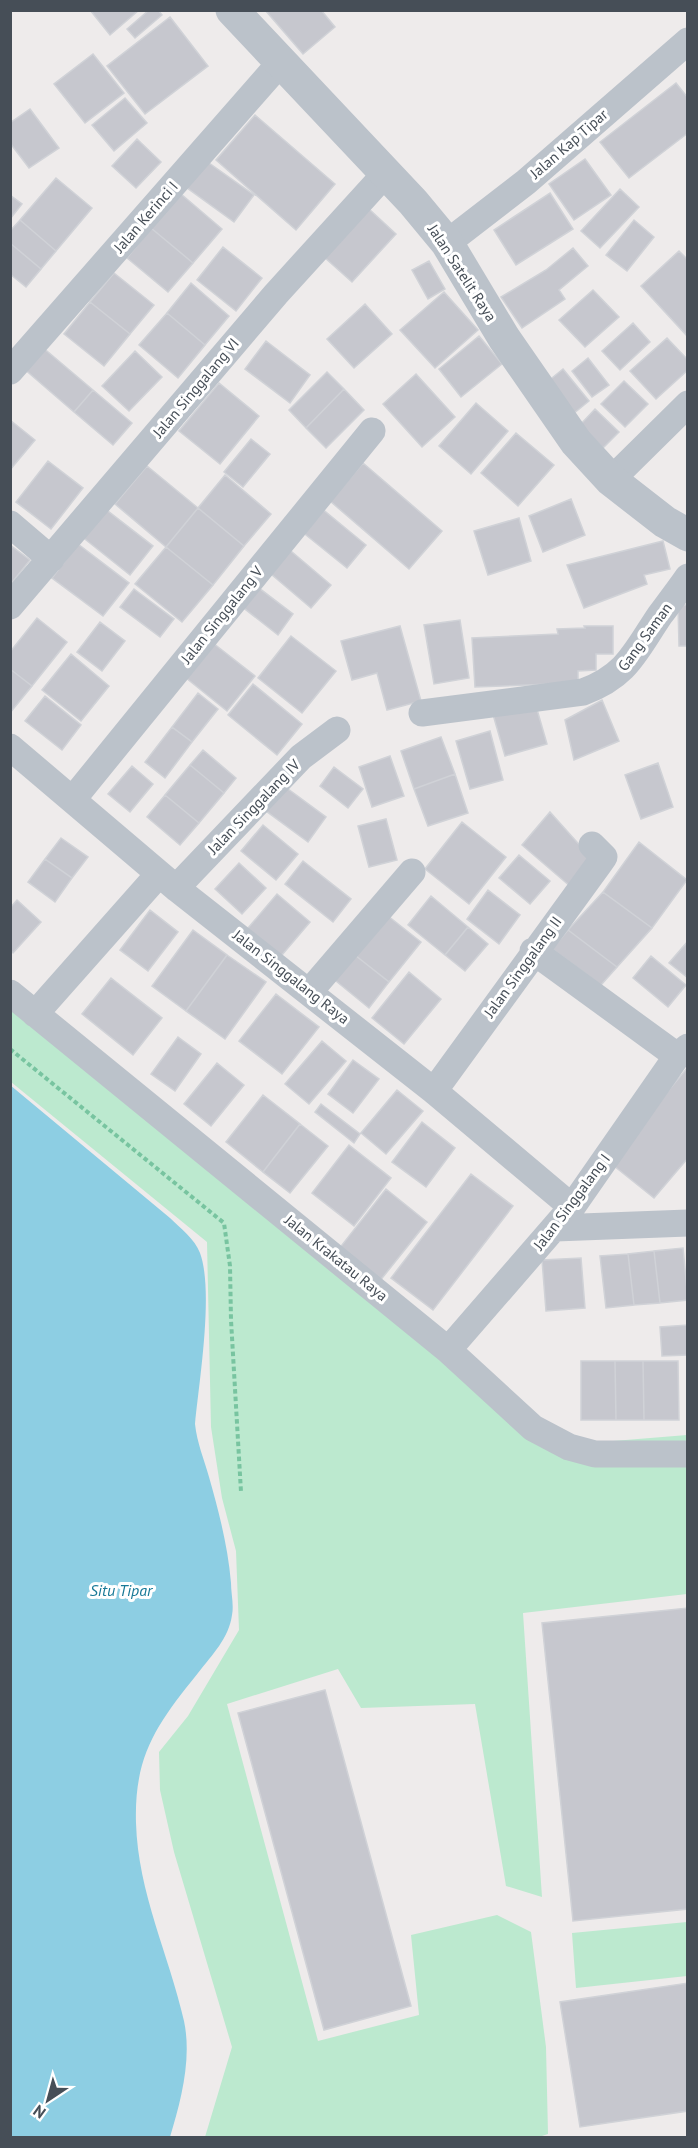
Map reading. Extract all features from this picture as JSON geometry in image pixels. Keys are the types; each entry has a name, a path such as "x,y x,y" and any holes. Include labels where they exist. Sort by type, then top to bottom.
{"street":[{"name":"Jalan Satelit Raya","path":"232,10 386,173 447,243 504,338 576,442 611,480 665,522 687,535"},
{"name":"Jalan Kap Tipar","path":"447,243 526,182 687,41"},
{"name":"Jalan Kerinci I","path":"10,371 281,62"},
{"name":"Jalan Singgalang VI","path":"10,606 276,294 386,173"},
{"path":"611,480 687,404"},
{"name":"Jalan Singgalang V","path":"73,799 372,431"},
{"path":"10,524 51,559"},
{"name":"Gang Saman","path":"422,713 583,692 617,676 643,644 687,577"},
{"name":"Jalan Singgalang IV","path":"35,1014 168,881 302,757 337,730"},
{"name":"Jalan Singgalang Raya","path":"10,747 168,881 434,1091 572,1207"},
{"name":"Jalan Singgalang II","path":"434,1091 604,857 592,845"},
{"path":"310,991 412,872"},
{"path":"534,951 682,1052"},
{"name":"Jalan Krakatau Raya","path":"10,993 448,1350 533,1428 569,1447 595,1454 687,1454"},
{"name":"Jalan Singgalang I","path":"448,1350 572,1207 682,1052"},
{"path":"555,1228 687,1223"}],"path":[{"path":"10,1049 224,1223 230,1266 241,1492"}],"green space":[{"path":"10,1009 405,1327 521,1434 601,1442 687,1435 687,1594 523,1613 542,1897 506,1886 475,1704 361,1708 338,1669 227,1704 318,2041 419,2015 411,1935 497,1915 531,1932 546,2047 548,2134 536,2138 205,2137 232,2047 174,1852 160,1790 159,1752 188,1716 239,1630 236,1551 222,1498 211,1427 207,1242 11,1082"},
{"path":"687,1922 687,1976 576,1988 572,1933"}],"water":[{"name":"Situ Tipar","path":"10,1085 183,1230 198,1248 204,1270 206,1313 195,1424 225,1543 230,1570 233,1611 224,1639 183,1691 151,1742 139,1778 136,1799 138,1849 142,1874 178,1996 186,2035 184,2080 170,2137 11,2137"}],"building":[{"path":"90,10 139,10 110,35"},
{"path":"149,10 158,10 162,15 135,38 127,29"},
{"path":"265,10 321,10 335,27 303,54"},
{"path":"170,17 208,66 145,114 107,66"},
{"path":"93,54 124,93 85,123 54,84"},
{"path":"676,83 688,98 688,133 629,178 600,142"},
{"path":"125,98 147,123 114,151 92,125"},
{"path":"30,109 59,148 29,168 10,143 10,123"},
{"path":"255,115 335,184 296,230 216,160"},
{"path":"137,139 161,162 136,188 112,166"},
{"path":"202,158 254,195 234,222 183,185"},
{"path":"585,159 611,195 574,220 549,184"},
{"path":"56,178 92,208 56,251 20,220"},
{"path":"620,189 639,207 600,248 581,231"},
{"path":"550,193 573,229 516,265 494,230"},
{"path":"181,194 222,229 193,263 151,228"},
{"path":"10,195 22,204 10,219"},
{"path":"369,209 396,234 352,282 324,257"},
{"path":"20,220 56,251 41,269 10,243 10,231"},
{"path":"634,220 654,237 627,271 606,255"},
{"path":"151,228 193,263 168,292 127,258"},
{"path":"10,243 41,269 26,287 10,274"},
{"path":"223,247 262,278 236,311 197,280"},
{"path":"573,248 588,266 559,290 565,299 522,328 501,297 546,270"},
{"path":"679,251 688,260 688,337 641,286"},
{"path":"429,261 445,289 428,299 412,270"},
{"path":"114,273 154,305 130,334 90,302"},
{"path":"191,283 229,316 205,345 167,313"},
{"path":"593,290 619,317 585,347 559,320"},
{"path":"444,292 478,330 435,368 400,330"},
{"path":"90,302 130,334 104,366 64,334"},
{"path":"365,304 392,334 354,368 327,339"},
{"path":"167,313 205,345 178,378 139,345"},
{"path":"633,323 650,342 620,370 602,351"},
{"path":"479,336 502,364 461,397 439,369"},
{"path":"667,338 688,360 688,370 656,399 630,371"},
{"path":"266,341 310,375 290,403 245,369"},
{"path":"41,346 93,390 74,412 23,368"},
{"path":"135,351 162,377 129,411 102,386"},
{"path":"588,358 609,385 592,397 572,371"},
{"path":"563,369 589,401 573,414 547,382"},
{"path":"327,372 344,389 306,428 289,410"},
{"path":"416,374 455,417 422,447 383,404"},
{"path":"624,381 648,404 625,427 601,404"},
{"path":"219,383 259,416 220,464 179,431"},
{"path":"344,389 364,410 326,448 306,428"},
{"path":"93,390 132,423 113,445 74,412"},
{"path":"476,403 508,431 471,474 439,446"},
{"path":"595,409 619,432 603,448 580,425"},
{"path":"10,420 35,440 10,470"},
{"path":"516,433 554,465 518,506 481,473"},
{"path":"251,439 270,454 243,487 224,472"},
{"path":"48,461 83,488 51,529 16,502"},
{"path":"363,463 442,531 409,569 330,501"},
{"path":"147,466 198,508 166,547 115,504"},
{"path":"225,475 271,514 244,546 198,508"},
{"path":"571,499 585,535 543,552 529,516"},
{"path":"104,508 153,546 130,575 81,536"},
{"path":"198,508 244,546 213,585 166,547"},
{"path":"321,508 366,545 347,568 301,531"},
{"path":"519,518 531,561 488,575 474,531"},
{"path":"663,541 670,569 644,575 647,584 584,608 567,565"},
{"path":"78,544 129,583 103,616 52,578"},
{"path":"10,545 30,560 10,585"},
{"path":"285,546 331,585 311,608 265,569"},
{"path":"166,547 213,585 182,622 135,584"},
{"path":"251,582 293,614 278,635 236,602"},
{"path":"134,589 174,619 160,637 120,607"},
{"path":"678,605 688,605 688,646 679,646"},
{"path":"37,618 67,642 32,686 10,669 10,652"},
{"path":"460,620 469,678 434,684 424,625"},
{"path":"100,622 125,641 102,671 77,652"},
{"path":"400,626 421,701 387,710 377,673 352,680 341,641"},
{"path":"584,626 613,626 613,654 596,654 596,670 578,671 578,683 475,687 472,638 558,634 557,629 585,628"},
{"path":"291,636 336,671 302,713 258,678"},
{"path":"213,643 255,676 227,711 186,678"},
{"path":"71,654 109,686 81,721 42,690"},
{"path":"10,669 32,686 10,713"},
{"path":"253,684 302,724 277,755 228,715"},
{"path":"198,693 218,709 192,742 172,727"},
{"path":"45,696 81,725 62,750 25,721"},
{"path":"534,699 547,744 505,756 492,711"},
{"path":"602,700 619,741 574,760 565,720"},
{"path":"172,727 192,742 165,778 145,762"},
{"path":"490,731 503,780 470,789 456,741"},
{"path":"441,737 455,774 414,789 401,751"},
{"path":"203,750 236,778 224,793 190,765"},
{"path":"390,756 404,796 372,807 359,767"},
{"path":"658,763 673,807 641,819 625,775"},
{"path":"190,765 224,793 199,823 165,795"},
{"path":"132,766 153,784 130,812 108,794"},
{"path":"334,767 363,789 348,808 320,786"},
{"path":"455,774 468,813 428,826 414,789"},
{"path":"284,786 326,817 308,842 266,811"},
{"path":"165,795 199,823 180,845 147,817"},
{"path":"550,812 593,860 571,887 522,845"},
{"path":"386,819 397,860 369,867 358,826"},
{"path":"462,822 506,857 469,904 425,869"},
{"path":"263,825 298,854 276,880 241,851"},
{"path":"61,838 88,857 72,878 45,859"},
{"path":"639,842 687,880 652,928 603,892"},
{"path":"519,855 550,881 530,904 499,878"},
{"path":"45,859 72,878 55,902 28,882"},
{"path":"303,861 351,899 333,922 285,884"},
{"path":"239,863 266,888 242,914 215,889"},
{"path":"488,890 520,915 499,944 467,919"},
{"path":"603,892 652,928 617,967 568,930"},
{"path":"277,894 310,922 276,962 243,934"},
{"path":"431,896 468,927 445,955 408,925"},
{"path":"17,900 41,922 13,953 10,950 10,908"},
{"path":"150,910 178,932 148,971 120,950"},
{"path":"383,912 421,942 389,982 351,952"},
{"path":"468,927 488,944 465,971 445,955"},
{"path":"193,930 227,955 186,1011 152,986"},
{"path":"568,930 617,967 601,985 552,949"},
{"path":"688,941 688,978 669,963"},
{"path":"351,952 389,982 369,1008 331,977"},
{"path":"227,955 266,982 225,1039 186,1011"},
{"path":"651,956 686,985 668,1007 633,978"},
{"path":"409,972 441,999 404,1044 372,1018"},
{"path":"111,978 162,1018 133,1055 82,1014"},
{"path":"276,994 319,1027 282,1074 239,1041"},
{"path":"178,1037 201,1054 175,1091 151,1074"},
{"path":"322,1041 346,1061 309,1104 285,1084"},
{"path":"353,1060 379,1079 353,1113 328,1094"},
{"path":"217,1063 244,1085 211,1126 184,1104"},
{"path":"688,1067 688,1158 654,1198 609,1162"},
{"path":"397,1090 423,1111 386,1154 361,1133"},
{"path":"263,1095 300,1124 263,1172 226,1142"},
{"path":"321,1104 360,1134 354,1143 315,1112"},
{"path":"422,1122 455,1148 426,1187 392,1162"},
{"path":"300,1124 328,1146 290,1193 263,1172"},
{"path":"349,1145 391,1178 354,1226 312,1193"},
{"path":"471,1174 513,1206 433,1310 391,1278"},
{"path":"386,1189 427,1222 379,1282 338,1250"},
{"path":"683,1248 688,1300 660,1303 654,1251"},
{"path":"654,1251 660,1303 634,1305 628,1254"},
{"path":"628,1254 634,1305 606,1308 600,1256"},
{"path":"581,1258 585,1308 546,1311 542,1260"},
{"path":"688,1325 688,1355 662,1356 660,1327"},
{"path":"581,1361 615,1361 616,1420 581,1420"},
{"path":"615,1361 643,1361 644,1420 616,1420"},
{"path":"643,1361 678,1361 679,1420 644,1420"},
{"path":"688,1608 688,1909 573,1921 542,1623"},
{"path":"325,1690 411,2006 324,2030 238,1713"},
{"path":"688,1983 688,2111 580,2127 560,2002"}]}
